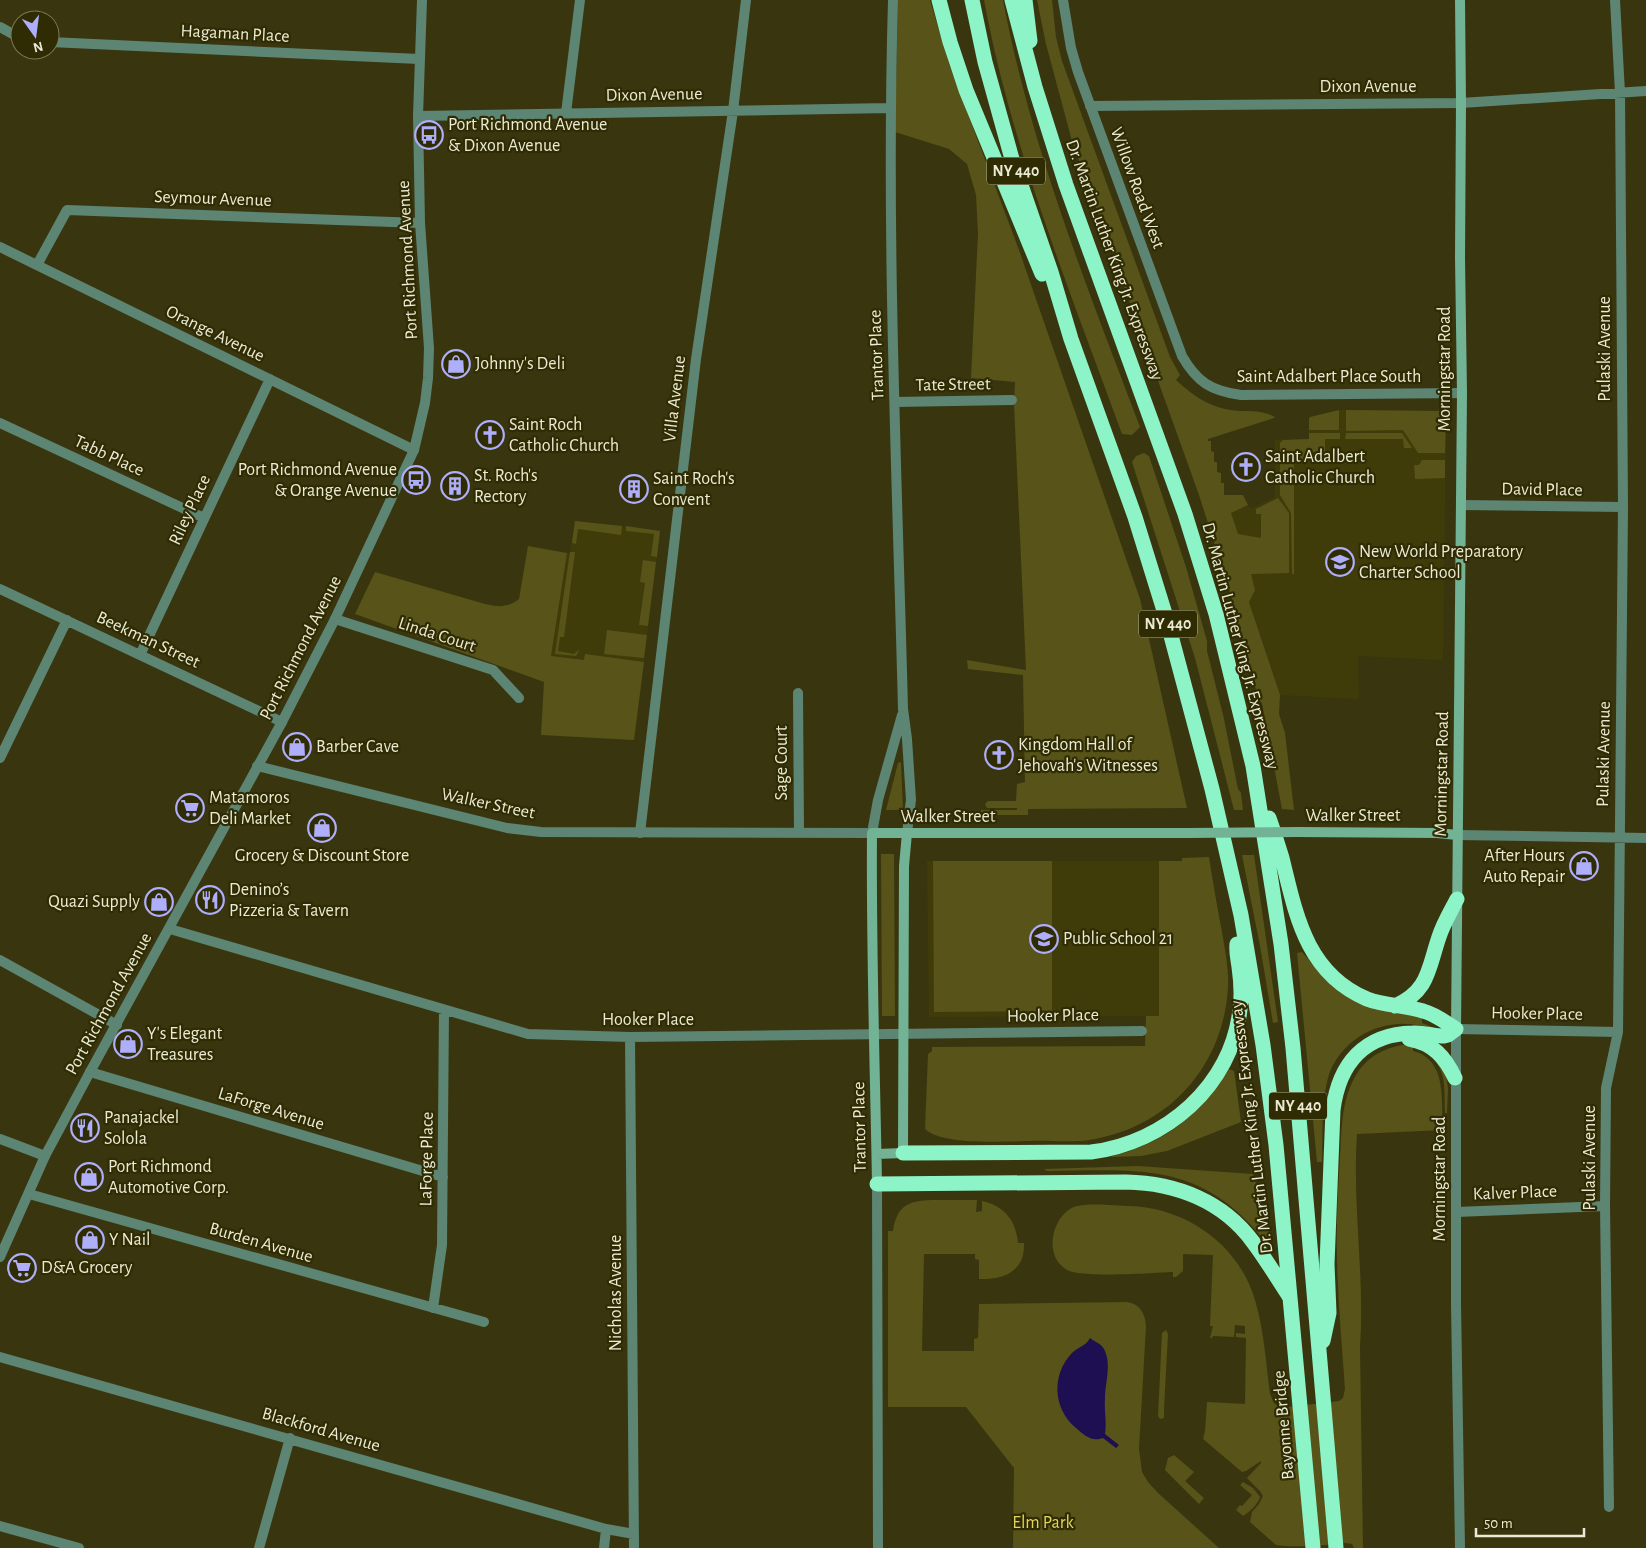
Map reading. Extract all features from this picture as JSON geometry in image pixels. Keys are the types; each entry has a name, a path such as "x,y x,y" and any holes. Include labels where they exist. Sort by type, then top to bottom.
{"highway":[{"path":"938,0 966,90 1031,248 1072,340"},
{"name":"Dr. Martin Luther King Jr. Expressway","path":"972,0 985,62 1012,160 1051,272 1072,340 1118,466 1163,608 1212,789 1241,915 1270,1094 1291,1300"},
{"name":"Dr. Martin Luther King Jr. Expressway","path":"1012,0 1035,88 1073,206 1185,514 1229,664 1253,766 1287,996 1319,1357"},
{"path":"1025,0 1035,88"},
{"path":"1253,766 1281,856 1295,915 1312,951 1331,974 1356,993 1375,1001 1424,1011 1456,1029 1444,1036 1417,1032 1388,1036 1366,1046 1354,1057 1344,1071 1335,1093 1327,1279 1329,1313 1319,1357"},
{"path":"1395,1006 1409,999 1423,984 1439,935 1457,898"},
{"path":"903,1153 1092,1152 1132,1143 1174,1120 1193,1104 1212,1081 1226,1057 1234,1037 1239,1018 1241,997 1237,950 1241,915"},
{"path":"1388,1036 1411,1039 1433,1047 1446,1060 1455,1078"},
{"path":"877,1184 1126,1182 1170,1186 1204,1200 1232,1219 1254,1243 1291,1300"},
{"name":"Bayonne Bridge","path":"1291,1300 1313,1548"},
{"name":"NY 440","path":"1319,1357 1336,1548"}],"main road":[{"name":"Morningstar Road","path":"1456,1029 1462,393 1460,0"},
{"name":"Walker Street","path":"872,833 1437,832 1457,835"},
{"name":"Trantor Place","path":"872,833 877,1184"},
{"name":"Trantor Place","path":"903,1153 904,866 907,833"},
{"path":"877,1154 903,1153"}],"street":[{"name":"Port Richmond Avenue","path":"0,1257 46,1156 90,1072 282,722 335,619 414,450 425,403 429,348 420,223 418,116 422,0"},
{"path":"566,113 580,0"},
{"name":"Villa Avenue","path":"640,833 696,359 733,111 746,0"},
{"name":"Trantor Place","path":"893,0 890,108 891,276 903,709 911,800 907,833"},
{"name":"Willow Road West","path":"1063,0 1071,48 1090,106 1182,356 1199,379"},
{"name":"Pulaski Avenue","path":"1609,1507 1605,1206 1606,1088 1618,1032 1623,507 1620,93 1615,0"},
{"name":"Hagaman Place","path":"60,42 420,59"},
{"name":"Dixon Avenue","path":"1090,106 1461,103 1646,91"},
{"name":"Dixon Avenue","path":"418,116 890,108"},
{"name":"Seymour Avenue","path":"37,265 68,210 420,223"},
{"name":"Orange Avenue","path":"0,247 414,450"},
{"name":"Riley Place","path":"140,655 270,379"},
{"name":"Saint Adalbert Place South","path":"1199,379 1217,390 1241,395 1462,393"},
{"name":"Tate Street","path":"895,402 1012,400"},
{"name":"Tabb Place","path":"0,423 204,518"},
{"name":"David Place","path":"1461,505 1623,507"},
{"name":"Beekman Street","path":"0,589 282,722"},
{"name":"Linda Court","path":"335,619 493,670 519,698"},
{"path":"0,758 68,620"},
{"name":"Sage Court","path":"798,693 799,832"},
{"name":"Trantor Place","path":"872,833 878,800 903,709"},
{"name":"Walker Street","path":"258,766 507,828 541,832 872,833"},
{"name":"Walker Street","path":"1457,835 1646,838"},
{"name":"Hooker Place","path":"170,929 528,1034 630,1037 1142,1032"},
{"path":"0,960 117,1025"},
{"name":"LaForge Place","path":"434,1308 442,1245 444,1010"},
{"name":"Hooker Place","path":"1456,1029 1618,1032"},
{"name":"Morningstar Road","path":"1456,1029 1460,1548"},
{"name":"Nicholas Avenue","path":"630,1037 634,1548"},
{"name":"LaForge Avenue","path":"90,1072 443,1177"},
{"path":"0,1139 46,1156"},
{"name":"Trantor Place","path":"877,1184 878,1548"},
{"name":"Burden Avenue","path":"28,1194 484,1322"},
{"name":"Kalver Place","path":"1456,1212 1605,1206"},
{"name":"Blackford Avenue","path":"0,1357 606,1529 634,1534"},
{"path":"258,1548 290,1438"},
{"path":"0,1526 79,1548"},
{"path":"604,1548 606,1529"}],"shaded area":[{"name":"New World Preparatory Charter School","path":"1339,410 1442,411 1446,414 1443,660 1360,656 1358,657 1359,699 1280,695 1223,522 1231,513 1248,505 1250,509 1275,497 1275,440 1309,439 1310,417"},
{"path":"575,521 660,531 634,740 541,735 567,553 570,553"},
{"name":"Public School 21","path":"927,861 1159,861 1159,1016 929,1017"},
{"path":"1090,1338 1103,1347 1108,1361 1105,1393 1105,1434 1119,1445 1116,1448 1103,1438 1092,1439 1082,1434 1068,1420 1059,1402 1058,1381 1065,1362 1072,1353"}],"green space":[{"path":"898,0 930,0 949,64 1019,250 1140,599 1187,808 1028,809 1028,815 981,815 981,810 1017,810 1017,808 987,808 985,804 988,801 1016,801 1017,784 1025,782 1023,675 968,669 967,660 1026,670 1014,404 1015,382 971,378 978,234 976,195 967,164 949,149 895,132"},
{"path":"984,0 1003,0 1029,109 1062,216 1140,427 1132,435 1122,434 1044,220 1010,111"},
{"path":"1037,0 1052,0 1056,37 1062,61 1170,357 1180,375 1176,380 1190,392 1212,405 1229,410 1262,412 1275,417 1208,439 1208,441 1211,441 1214,462 1217,462 1217,472 1221,473 1221,483 1224,483 1224,495 1243,495 1248,505 1231,513 1238,534 1261,538 1261,514 1256,514 1256,509 1278,498 1289,513 1289,573 1251,574 1255,590 1249,602 1280,695 1279,714 1285,733 1294,810 1282,809 1262,703 1259,701 1230,592 1199,495 1072,141 1046,44"},
{"path":"1339,410 1339,430 1309,430 1310,417"},
{"path":"1346,410 1444,411 1446,414 1445,453 1418,453 1403,430 1346,431"},
{"path":"1309,433 1340,433 1340,439 1325,439 1325,452 1309,452 1309,459 1294,460 1294,575 1292,573 1291,513 1280,495 1280,443 1283,440 1309,439"},
{"path":"1346,433 1402,433 1412,448 1404,448 1403,439 1345,439"},
{"path":"1144,453 1149,456 1186,567 1207,641 1207,651 1224,719 1238,789 1241,793 1243,810 1234,810 1195,658 1132,462 1136,456"},
{"path":"1422,460 1445,460 1445,478 1415,479 1414,465 1419,465"},
{"path":"575,521 622,526 621,535 578,529 576,544 572,543"},
{"path":"626,526 660,531 657,557 651,556 654,534 626,531"},
{"path":"528,546 567,553 551,656 584,660 585,654 644,662 634,740 541,735 544,682 355,614 375,572 485,604 499,606 511,604 519,599"},
{"path":"570,552 575,552 564,637 560,637 558,651 574,654 580,649 576,656 555,654"},
{"path":"643,560 656,562 648,626 639,625 645,583 640,582"},
{"path":"607,630 647,635 644,658 604,654"},
{"path":"901,762 903,810 886,810 898,763"},
{"path":"881,854 894,854 895,1016 882,1016"},
{"path":"1242,855 1254,855 1278,1022 1273,1023 1260,946"},
{"path":"1209,857 1226,960 1228,988 1224,1017 1215,1043 1203,1068 1186,1089 1166,1107 1143,1122 1117,1133 1089,1140 990,1142 959,1140 945,1138 925,1129 928,1054 932,1051 932,1047 1145,1046 1146,1016 1159,1016 1159,861 1182,861 1182,858"},
{"path":"933,861 1052,861 1052,1011 934,1012"},
{"path":"1302,952 1322,975 1422,1017 1422,1023 1434,1028 1408,1024 1387,1025 1364,1034 1344,1049 1331,1070 1325,1092 1322,1162 1317,1162 1297,953"},
{"path":"1410,1044 1430,1050 1446,1075 1448,1088 1447,1113 1445,1113 1442,1073 1433,1058 1413,1047 1413,1051 1424,1056 1432,1063 1437,1073 1442,1095 1443,1130 1357,1134 1356,1187 1361,1294 1363,1548 1354,1548 1352,1544 1346,1543 1301,1546 1276,1545 1250,1522 1252,1512 1263,1496 1247,1478 1261,1461 1242,1472 1203,1439 1207,1402 1245,1404 1246,1338 1236,1337 1236,1333 1245,1334 1245,1326 1235,1325 1234,1337 1213,1336 1210,1338 1213,1326 1210,1326 1213,1255 1183,1254 1183,1271 1176,1277 1173,1277 1173,1272 1087,1274 1067,1270 1060,1264 1055,1257 1053,1248 1055,1230 1063,1215 1070,1209 1082,1205 1151,1208 1190,1222 1208,1233 1223,1247 1237,1262 1247,1280 1261,1323 1270,1394 1274,1403 1280,1408 1339,1401 1343,1398 1345,1389 1338,1292 1337,1221 1341,1135 1345,1102 1352,1082 1368,1060 1387,1049"},
{"path":"1229,1069 1234,1071 1241,1122 1167,1151 1141,1156 1110,1157 1148,1144 1178,1126 1205,1101"},
{"path":"1138,1166 1253,1174 1265,1211 1270,1239 1265,1241 1241,1215 1217,1196 1192,1183 1167,1176 1140,1172 1111,1170 1047,1171 1044,1169"},
{"name":"Elm Park","path":"924,1200 977,1200 976,1212 982,1211 982,1201 990,1203 1003,1211 1012,1221 1018,1243 1024,1243 1021,1261 1017,1267 1004,1276 979,1279 979,1260 975,1259 975,1254 924,1254 922,1351 974,1351 974,1339 978,1338 979,1304 1132,1303 1143,1313 1146,1326 1139,1449 1142,1472 1158,1493 1219,1548 1013,1548 1014,1468 966,1407 888,1407 888,1231 893,1231 899,1213 909,1204"},
{"path":"1166,1330 1168,1334 1164,1418 1160,1419 1158,1416 1162,1333"},
{"path":"1174,1455 1194,1472 1185,1481 1204,1498 1199,1504 1165,1470 1168,1458"},
{"path":"1243,1482 1253,1488 1260,1497 1253,1508 1243,1516 1236,1510 1252,1495 1240,1485"}],"place":[{"name":"Port Richmond Avenue & Dixon Avenue","path":"429,135"},
{"name":"Johnny's Deli","path":"456,364"},
{"name":"Saint Roch Catholic Church","path":"490,435"},
{"name":"Saint Adalbert Catholic Church","path":"1246,467"},
{"name":"Port Richmond Avenue & Orange Avenue","path":"416,480"},
{"name":"St. Roch's Rectory","path":"455,486"},
{"name":"Saint Roch's Convent","path":"634,489"},
{"name":"New World Preparatory Charter School","path":"1340,562"},
{"name":"Barber Cave","path":"297,747"},
{"name":"Kingdom Hall of Jehovah's Witnesses","path":"999,755"},
{"name":"Matamoros Deli Market","path":"190,808"},
{"name":"Grocery & Discount Store","path":"322,828"},
{"name":"After Hours Auto Repair","path":"1584,866"},
{"name":"Denino’s Pizzeria & Tavern","path":"210,900"},
{"name":"Quazi Supply","path":"159,902"},
{"name":"Public School 21","path":"1044,939"},
{"name":"Y's Elegant Treasures","path":"128,1044"},
{"name":"Panajackel Solola","path":"85,1128"},
{"name":"Port Richmond Automotive Corp.","path":"89,1177"},
{"name":"Y Nail","path":"90,1240"},
{"name":"D&A Grocery","path":"22,1268"}]}
